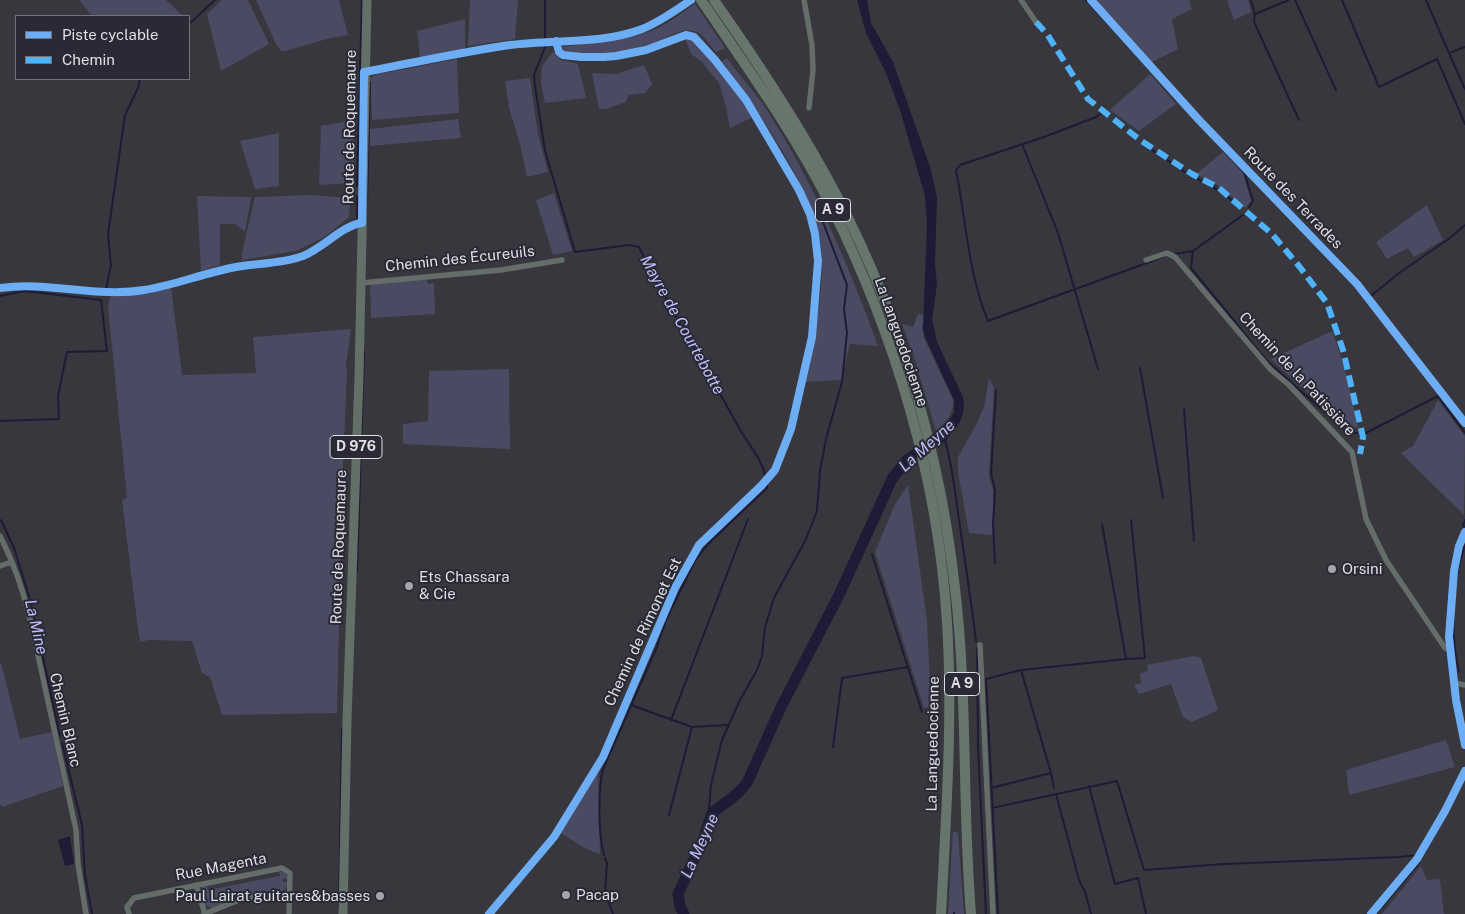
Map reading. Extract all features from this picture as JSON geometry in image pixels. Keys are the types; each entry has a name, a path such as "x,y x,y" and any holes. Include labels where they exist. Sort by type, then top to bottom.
{"highway":[{"name":"La Languedocienne","path":"701,0 786,125 830,205 867,287 884,332 897,368 918,443 939,550 948,648 947,809 941,914"},
{"name":"La Languedocienne","path":"714,0 794,120 857,236 895,330 927,435 941,497 955,590 962,686 967,856 971,914"}],"main road":[{"name":"Route de Roquemaure","path":"342,914 361,283 367,0"}],"street":[{"path":"364,72 468,51 542,41 590,40 627,34 653,24 691,0"},
{"path":"804,0 812,45 813,70 809,108"},
{"path":"1021,0 1036,22"},
{"name":"Route des Terrades","path":"1091,0 1199,120 1357,284 1465,423"},
{"name":"Chemin de Rimonet Est","path":"489,914 554,837 594,773 633,689 675,588 699,545 761,486 774,470 791,429 812,337 818,261 815,234 810,214 799,190 746,100 704,46 694,37 686,35 646,50 616,56 597,57 563,55 559,52 553,41"},
{"path":"0,288 37,286 109,293 145,290 198,275 291,260 322,246 350,226 362,224"},
{"name":"Chemin de la Patissière","path":"1146,260 1167,254 1175,256 1271,370 1289,385 1352,452 1364,515 1380,549 1445,648 1450,650"},
{"name":"Chemin des Écureuils","path":"361,283 502,270 562,260"},
{"path":"1465,532 1459,546 1454,571 1450,618 1450,650 1456,700 1465,745"},
{"name":"Chemin Blanc","path":"0,536 12,562 28,610 76,830 78,864 86,914"},
{"path":"0,566 12,562"},
{"path":"980,645 993,914"},
{"path":"1455,683 1465,685"},
{"path":"1371,914 1417,859 1465,771"},
{"name":"Rue Magenta","path":"129,914 127,907 134,898 282,868 290,873 289,914"},
{"path":"196,885 204,914 244,898 289,894"}],"shaded area":[{"path":"79,0 166,0 182,15 91,15"},
{"path":"222,0 248,0 269,44 221,71 207,14"},
{"path":"256,0 339,0 348,35 330,38 282,52 276,44"},
{"path":"470,0 518,0 515,39 468,46"},
{"path":"857,0 867,0 871,23 893,62 931,170 937,198 935,264 937,285 932,319 937,342 963,397 964,405 962,417 956,428 949,435 947,441 938,444 935,435 954,412 954,400 925,337 923,328 927,224 925,196 900,110 886,73 866,33"},
{"path":"1094,0 1189,0 1192,9 1172,19 1178,49 1150,63"},
{"path":"1227,0 1248,0 1251,12 1234,20"},
{"path":"695,4 725,48 716,52 700,34 689,30 678,32 651,44 608,54 586,55 564,52 563,47 616,40 654,30"},
{"path":"465,19 465,50 420,59 417,31"},
{"path":"685,39 696,42 702,47 753,117 730,128 719,83 702,62 691,54"},
{"path":"553,52 561,60 578,64 586,98 545,103 541,83 542,66"},
{"path":"727,58 765,107 799,164 842,253 878,346 850,344 841,380 805,382 821,289 822,258 819,234 811,208 785,155 722,61"},
{"path":"457,59 459,113 372,120 370,79 374,75"},
{"path":"644,65 652,84 645,93 628,95 626,102 606,109 599,109 592,73 616,74"},
{"path":"1150,74 1176,104 1139,131 1110,110"},
{"path":"530,78 538,134 548,172 527,177 520,144 509,108 505,81"},
{"path":"458,119 461,138 370,146 370,129"},
{"path":"353,120 354,183 319,185 321,126"},
{"path":"279,133 279,186 255,189 240,141"},
{"path":"1223,152 1243,173 1251,201 1245,208 1219,186 1196,174"},
{"path":"554,193 572,251 553,255 536,200"},
{"path":"311,195 351,198 349,217 326,236 296,251 242,260 255,197"},
{"path":"197,196 251,197 245,232 235,224 220,224 220,265 201,271"},
{"path":"1427,205 1443,240 1414,257 1408,248 1387,259 1376,242"},
{"path":"414,279 427,280 428,284 434,283 435,314 371,318 370,284"},
{"path":"171,287 182,375 256,373 253,337 351,329 346,366 337,713 222,715 210,677 202,673 192,641 148,640 141,642 139,637 122,500 127,498 108,306 110,297 141,294"},
{"path":"918,314 925,315 922,328 924,338 953,400 949,417 936,431 902,324 913,327"},
{"path":"1332,331 1344,366 1358,427 1347,429 1271,359"},
{"path":"509,369 510,449 403,444 403,424 428,421 429,371"},
{"path":"989,378 994,388 989,476 993,491 993,535 969,533 958,472 958,457 984,407"},
{"path":"1438,400 1465,436 1464,515 1401,453 1413,446"},
{"path":"908,485 927,621 931,706 924,708 875,552 895,504"},
{"path":"1194,656 1201,658 1218,710 1192,722 1183,717 1171,684 1139,694 1134,685 1141,683 1140,674 1148,670 1147,665"},
{"path":"0,663 20,739 52,732 63,786 2,807 0,804"},
{"path":"1446,740 1455,767 1349,795 1346,770"},
{"path":"598,771 600,854 586,849 561,833"},
{"path":"953,831 958,833 964,914 948,914"},
{"path":"70,836 74,864 65,866 58,840"},
{"path":"1421,866 1427,880 1440,879 1444,914 1382,914"},
{"path":"279,871 286,873 288,879 283,879 283,882 288,882 285,889 280,892 246,896 211,908 204,905 200,891 202,887 207,886 208,890 280,876"}],"waterway":[{"path":"190,23 215,0"},
{"path":"357,186 362,0"},
{"name":"Mayre de Courtebotte","path":"545,0 545,47 534,75 535,86 545,151 575,252 629,245 639,247 662,292 757,456 766,477"},
{"path":"1086,0 1158,78"},
{"path":"1251,0 1255,14 1289,0"},
{"path":"1295,0 1336,90"},
{"path":"1342,0 1379,87 1437,59 1465,124"},
{"path":"1426,0 1449,53"},
{"path":"1255,14 1254,22 1299,120"},
{"path":"1465,47 1449,53 1465,89"},
{"path":"106,289 111,265 108,234 125,115 140,80"},
{"path":"367,202 370,82"},
{"path":"1101,113 1096,117 1044,137 960,165 956,170 976,284 988,321 1163,257"},
{"path":"1212,137 1244,172 1253,201 1249,207"},
{"path":"1022,144 1058,233 1098,369"},
{"path":"1143,144 1188,174 1220,191 1239,206"},
{"path":"1264,183 1336,258"},
{"path":"357,196 357,218"},
{"path":"1243,215 1193,251 1191,268 1266,360 1348,433 1357,433"},
{"path":"712,813 709,808 711,785 722,740 739,702 757,670 762,656 765,627 774,598 805,541 817,511 820,471 826,439 842,382 847,333 844,309 847,285 821,217"},
{"path":"1365,289 1371,296 1465,225"},
{"path":"1175,254 1193,251"},
{"path":"0,296 25,291 101,300"},
{"name":"La Mine","path":"0,421 59,419 58,396 67,352 107,351 101,300"},
{"path":"357,572 364,352"},
{"path":"1140,368 1163,498"},
{"path":"995,563 993,524 995,490 991,473 996,390"},
{"path":"1366,433 1438,396 1465,433"},
{"path":"1184,409 1194,541"},
{"name":"La Meyne","path":"684,914 680,907 678,894 704,838 712,813 737,794 747,783 781,707 839,595 892,479 907,460 946,431"},
{"path":"945,441 954,480 976,641"},
{"name":"Mayre de Courtebotte","path":"604,855 599,812 603,769 656,649 666,620 695,561 708,544 767,488 767,484"},
{"path":"671,720 748,519"},
{"name":"La Mine","path":"1,520 14,548 31,603 60,736"},
{"path":"1102,524 1126,659 1145,658 1131,520"},
{"path":"1465,520 1463,526 1465,527"},
{"path":"1459,672 1454,642 1454,608 1457,575 1465,545"},
{"path":"872,554 922,712"},
{"path":"977,648 978,746 986,914"},
{"path":"998,914 986,679 1021,670 1126,659"},
{"path":"833,747 842,678 908,667"},
{"path":"1021,670 1051,773"},
{"path":"631,705 692,727 727,725"},
{"path":"669,815 692,727"},
{"path":"339,909 342,729"},
{"name":"La Mine","path":"62,743 82,825 85,875 92,914"},
{"path":"991,788 1051,773 1054,788"},
{"path":"992,808 1117,781 1144,870 1224,864 1417,855"},
{"path":"1089,786 1115,884 1138,878 1146,914"},
{"path":"1056,794 1079,880 1085,892 1091,914"},
{"path":"1376,914 1418,864 1444,818"},
{"name":"Mayre de Courtebotte","path":"605,858 607,864 605,893 613,914"}],"marked path":[{"path":"1036,22 1047,34 1088,99 1140,140 1192,174 1219,188 1272,234 1327,303 1343,350 1363,437 1360,454"}],"cycle path":[{"path":"0,288 36,286 126,292 156,288 236,267 278,262 303,256 340,232 362,223 364,72 510,45 593,40 626,34 655,23 691,0"},
{"path":"1091,0 1199,120 1357,284 1465,423"},
{"path":"489,914 554,837 603,757 675,588 699,545 761,486 775,470 791,429 812,337 818,261 815,234 810,214 799,190 746,100 715,60 694,37 686,35 646,50 604,57 563,55 559,52 556,41"},
{"path":"1465,532 1459,546 1454,571 1449,637 1456,700 1465,745"},
{"path":"1371,914 1417,859 1445,811 1465,771"}],"place":[{"name":"Orsini","path":"1332,569"},
{"name":"Ets Chassara & Cie","path":"409,586"},
{"name":"Pacap","path":"566,895"},
{"name":"Paul Lairat guitares&basses","path":"380,896"}]}
